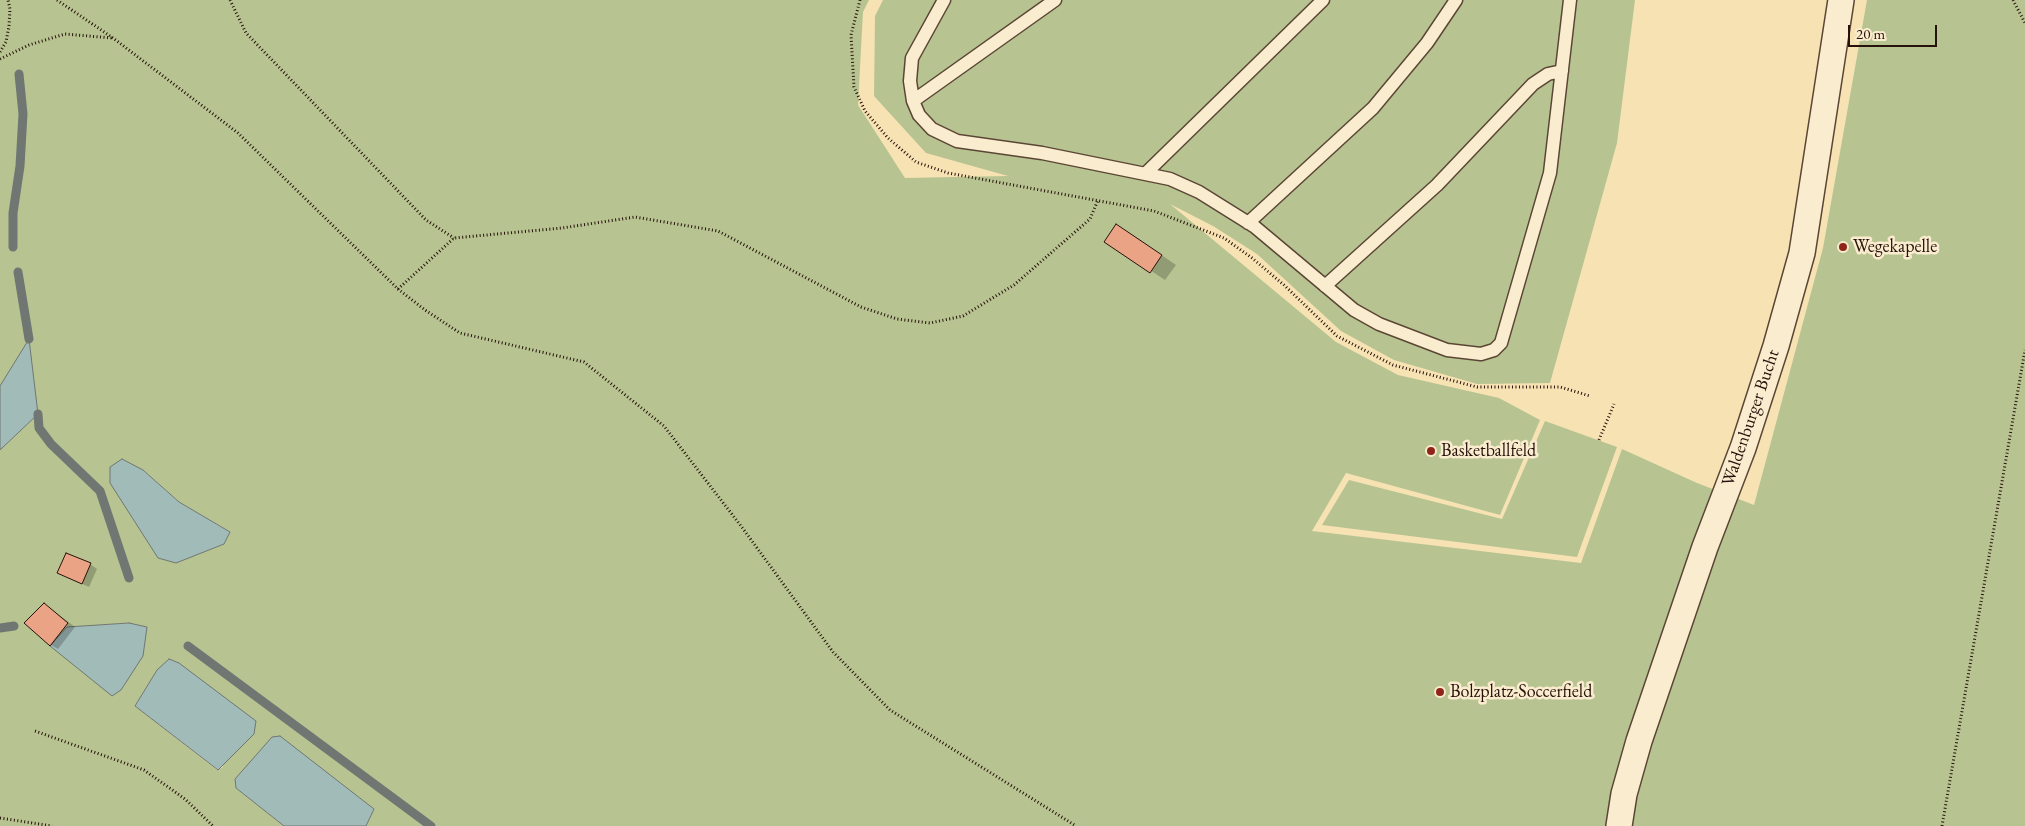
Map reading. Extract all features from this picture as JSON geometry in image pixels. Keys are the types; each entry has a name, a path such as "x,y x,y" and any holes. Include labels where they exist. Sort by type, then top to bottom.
{"street":[{"name":"Waldenburger Bucht","path":"1619,826 1624,794 1639,741 1705,547 1742,448 1776,346 1802,252 1841,0"}],"lane":[{"path":"944,0 912,58 910,81 913,101 919,115 932,129 957,141 1042,153 1170,179 1198,192 1248,223 1362,314 1427,344 1466,353 1481,354 1494,350 1500,343 1550,173 1570,0"},
{"path":"913,101 1055,0"},
{"path":"1146,173 1324,0"},
{"path":"1248,223 1373,108 1427,43 1456,0"},
{"path":"1325,286 1437,185 1533,84 1548,74 1562,71"}],"path":[{"path":"0,52 6,42 9,26 10,9 8,0"},
{"path":"56,0 113,38 238,133 398,289 425,310 460,333 584,362 664,426 742,526 833,652 890,710 1076,826"},
{"path":"230,0 246,33 426,220 454,238"},
{"path":"857,7 860,0"},
{"path":"2013,0 2025,23"},
{"path":"0,59 29,45 65,34 113,38"},
{"path":"398,289 454,238 562,228 635,217 718,231 861,307 897,319 930,323 963,316 1014,285 1090,219 1098,200"},
{"path":"1942,826 2025,350"},
{"path":"1560,387 1590,396"},
{"path":"1599,440 1614,404"},
{"path":"35,731 144,770 185,799 213,826"},
{"path":"0,818 52,826"}],"green space":[{"path":"0,0 869,0 863,12 858,105 905,178 1008,176 926,153 874,96 875,16 883,0 1635,0 1617,143 1550,383 1477,384 1394,360 1341,331 1257,254 1213,226 1170,204 1336,342 1398,375 1499,398 1540,420 1500,515 1346,473 1312,531 1581,563 1622,449 1697,483 1754,505 1823,248 1867,0 2025,0 2025,826 366,826 374,809 236,788 284,826 0,826","holes":["143,470 179,502 230,532 110,483","129,623 112,696 101,625","157,670 223,767 217,770 135,706"]},
{"path":"1545,421 1617,447 1577,557 1322,525 1349,480 1502,519"}],"water":[{"path":"29,339 38,414 0,450 0,386"},
{"path":"122,459 143,470 179,502 230,532 224,544 176,563 158,558 110,483 110,467"},
{"path":"129,623 147,627 143,656 121,690 112,696 50,646 67,627"},
{"path":"169,659 179,663 256,721 254,734 218,770 135,706 157,670"},
{"path":"280,736 374,809 366,826 284,826 236,788 235,779 272,737"}],"building":[{"path":"1116,224 1162,255 1150,273 1104,242"},
{"path":"66,553 91,563 82,584 57,573"},
{"path":"44,603 68,623 50,646 24,623"}],"waterway":[{"path":"13,247 13,213 20,166 23,114 19,74"},
{"path":"18,272 29,339"},
{"path":"38,414 39,428 51,444 100,491 129,578"},
{"path":"0,628 14,626"},
{"path":"188,646 431,826"}],"place":[{"name":"Wegekapelle","path":"1843,247"},
{"name":"Basketballfeld","path":"1431,451"},
{"name":"Bolzplatz-Soccerfield","path":"1440,692"}]}
